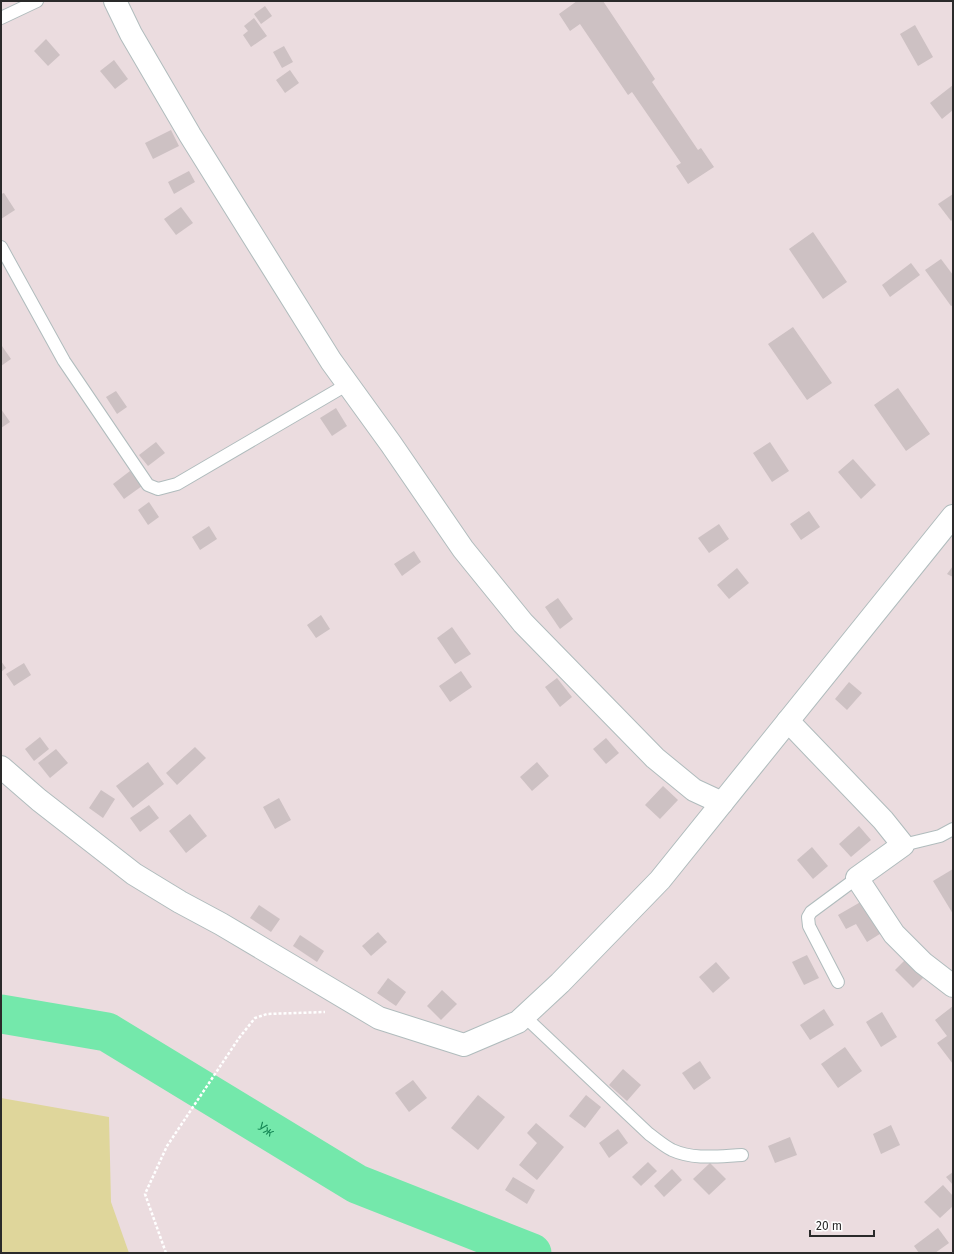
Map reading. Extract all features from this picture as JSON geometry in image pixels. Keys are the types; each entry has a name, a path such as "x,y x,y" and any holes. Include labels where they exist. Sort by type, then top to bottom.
{"street":[{"path":"115,1 132,34 190,135 331,361 391,444 463,549 523,623 655,758 694,790 722,803"},
{"path":"1,767 39,800 134,874 379,1018 464,1045 518,1022 560,983 660,880 953,516"},
{"path":"788,721 883,820 903,845 857,878 894,934 923,963 953,986"}],"lane":[{"path":"1,18 36,1"},
{"path":"1,246 64,361 148,485 158,489 176,484 348,384"},
{"path":"903,845 940,836 953,830"},
{"path":"838,982 809,926 808,917 811,912 857,878"},
{"path":"524,1016 649,1134 671,1150 688,1155 709,1157 742,1155"}],"path":[{"path":"166,1253 145,1194 167,1146 188,1112 239,1038 255,1018 267,1014 327,1012 346,999"}],"shaded area":[{"path":"1,1098 109,1117 111,1202 129,1253 1,1253"}],"building":[{"path":"577,1 603,1 655,79 652,82 698,150 701,148 714,167 688,184 676,166 681,163 632,92 628,95 580,24 570,31 559,14"},
{"path":"265,6 272,16 261,24 254,14"},
{"path":"254,18 267,36 251,47 243,35 248,31 244,26"},
{"path":"915,25 933,57 918,66 900,34"},
{"path":"46,39 60,55 48,66 34,51"},
{"path":"284,46 293,62 282,68 273,52"},
{"path":"114,60 128,79 115,89 100,71"},
{"path":"290,70 299,83 285,93 276,80"},
{"path":"953,85 953,110 942,119 930,103"},
{"path":"171,130 179,146 153,159 145,143"},
{"path":"189,171 195,182 174,194 168,182"},
{"path":"4,193 15,210 1,219 1,194"},
{"path":"953,194 953,219 951,221 938,204"},
{"path":"181,207 193,223 176,235 164,219"},
{"path":"813,232 847,282 823,299 789,249"},
{"path":"941,259 953,275 953,305 951,306 925,270"},
{"path":"911,263 920,275 890,297 882,285"},
{"path":"793,327 832,383 807,400 768,344"},
{"path":"2,346 11,359 1,366 1,347"},
{"path":"898,388 930,434 906,451 874,405"},
{"path":"116,391 127,407 117,414 106,397"},
{"path":"336,408 347,426 332,436 320,418"},
{"path":"1,409 10,422 1,428"},
{"path":"156,442 165,453 148,466 139,455"},
{"path":"770,442 789,471 772,482 753,453"},
{"path":"853,459 876,485 861,499 838,472"},
{"path":"130,471 142,486 124,499 113,484"},
{"path":"149,502 159,517 148,525 138,510"},
{"path":"809,511 820,527 801,540 790,524"},
{"path":"719,524 729,539 709,553 698,538"},
{"path":"209,526 217,539 200,550 192,537"},
{"path":"414,551 421,562 402,576 394,564"},
{"path":"953,566 953,577 947,574"},
{"path":"737,568 749,583 729,599 717,585"},
{"path":"558,598 573,619 560,629 545,607"},
{"path":"321,615 330,629 316,638 307,625"},
{"path":"452,627 471,654 455,664 437,638"},
{"path":"1,661 6,668 1,672"},
{"path":"24,663 31,675 14,686 6,674"},
{"path":"461,671 472,687 450,702 439,686"},
{"path":"557,678 572,697 560,707 545,687"},
{"path":"849,682 862,693 847,710 835,699"},
{"path":"40,737 49,749 34,761 25,749"},
{"path":"606,738 619,753 606,764 593,749"},
{"path":"195,747 206,758 177,785 166,773"},
{"path":"56,749 68,763 50,778 38,763"},
{"path":"148,762 164,784 133,808 116,786"},
{"path":"537,762 549,776 532,791 520,777"},
{"path":"663,786 678,800 660,819 645,805"},
{"path":"101,790 115,799 103,818 89,808"},
{"path":"279,798 291,820 275,829 263,807"},
{"path":"149,805 159,818 140,832 130,818"},
{"path":"190,814 207,836 186,853 169,831"},
{"path":"859,826 871,840 851,857 839,844"},
{"path":"812,847 828,866 813,879 797,860"},
{"path":"953,869 953,914 933,881"},
{"path":"864,900 883,932 867,942 856,924 846,929 838,915"},
{"path":"259,905 280,919 271,932 250,918"},
{"path":"378,932 387,942 371,956 362,946"},
{"path":"300,935 324,951 317,962 293,946"},
{"path":"807,955 819,978 804,985 792,962"},
{"path":"906,959 924,977 913,988 895,970"},
{"path":"716,962 730,978 713,993 699,977"},
{"path":"388,978 406,992 396,1006 377,993"},
{"path":"442,990 457,1004 441,1020 427,1006"},
{"path":"953,1006 953,1064 937,1043 947,1036 935,1020"},
{"path":"824,1009 834,1025 810,1040 800,1025"},
{"path":"882,1012 897,1037 881,1047 866,1022"},
{"path":"845,1047 862,1071 838,1088 821,1064"},
{"path":"700,1061 711,1078 694,1090 682,1073"},
{"path":"623,1069 641,1085 627,1101 609,1085"},
{"path":"413,1080 427,1098 409,1112 395,1093"},
{"path":"478,1095 505,1117 478,1150 451,1128"},
{"path":"586,1095 601,1107 585,1128 569,1116"},
{"path":"536,1123 564,1147 537,1180 519,1165 537,1143 527,1133"},
{"path":"891,1125 900,1145 881,1154 873,1134"},
{"path":"618,1129 628,1143 609,1158 599,1143"},
{"path":"790,1137 797,1155 775,1163 768,1146"},
{"path":"648,1162 657,1171 641,1186 632,1177"},
{"path":"710,1163 726,1179 709,1195 693,1179"},
{"path":"672,1169 682,1180 664,1197 654,1186"},
{"path":"953,1172 953,1185 946,1177"},
{"path":"513,1177 535,1190 527,1204 505,1190"},
{"path":"943,1185 953,1196 953,1206 940,1218 924,1202"},
{"path":"938,1228 949,1243 935,1253 919,1253 914,1246"}],"waterway":[{"name":"Уж","path":"1,1014 107,1032 357,1184 532,1253"}]}
